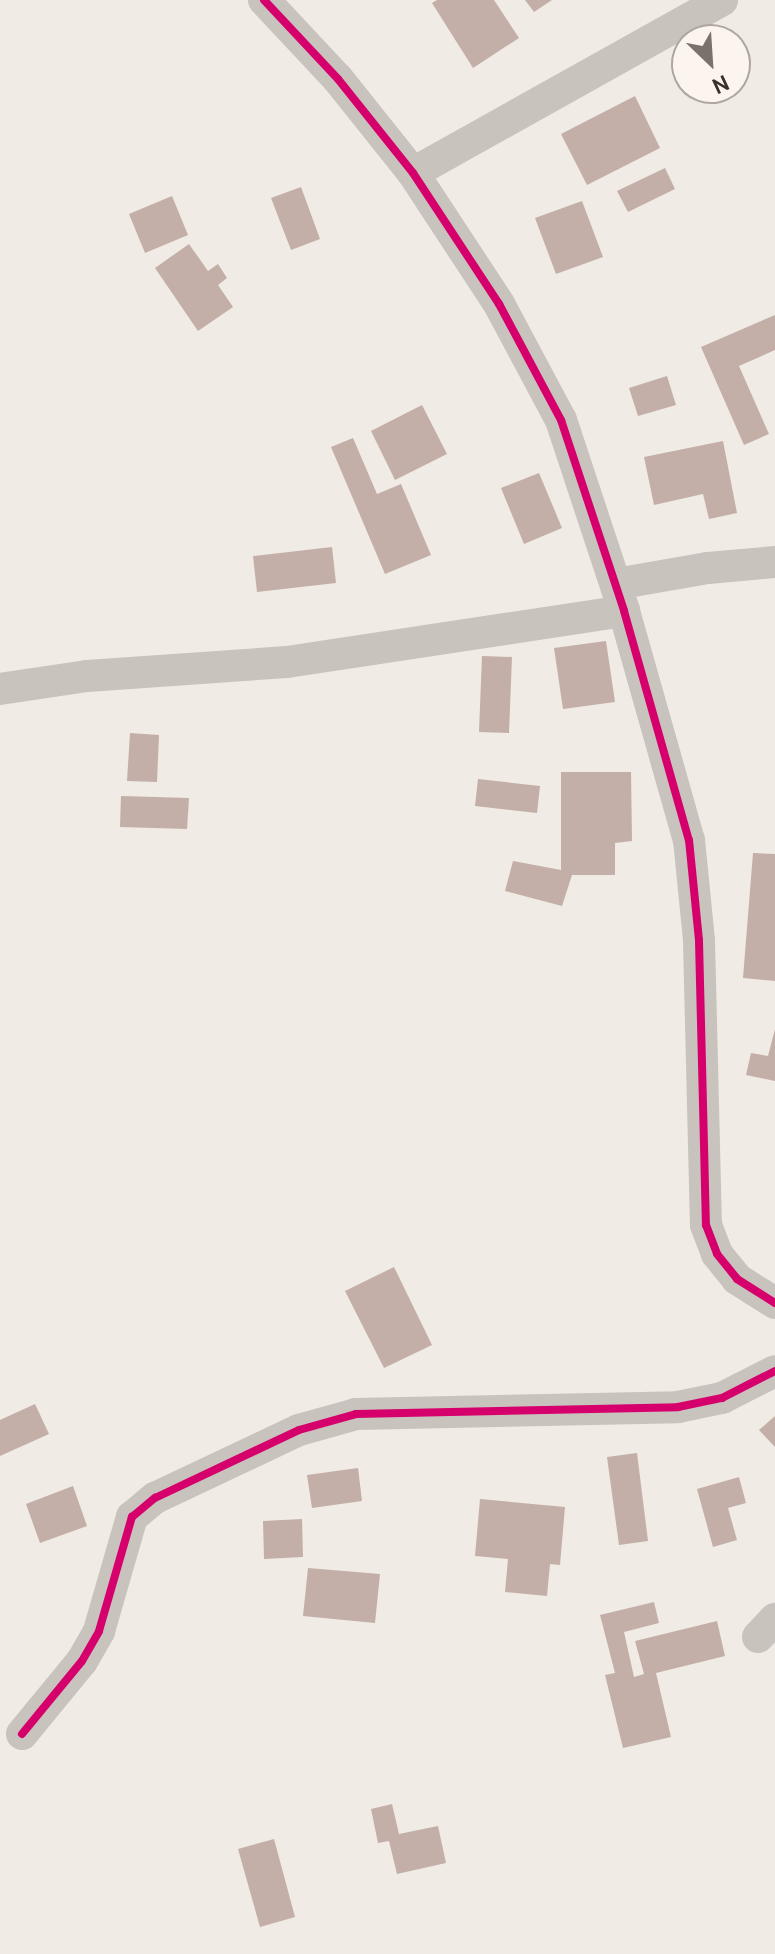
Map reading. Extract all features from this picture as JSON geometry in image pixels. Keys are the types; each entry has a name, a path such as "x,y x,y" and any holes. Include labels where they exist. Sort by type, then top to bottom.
{"street":[{"path":"264,0 338,79 413,173 499,304 561,420 620,597 689,840 699,941 706,1225 717,1254 737,1279 775,1303"},
{"path":"413,173 722,0"},
{"path":"0,689 87,676 287,662 620,597 708,568 775,562"},
{"path":"22,1734 82,1661 99,1631 132,1517 155,1498 299,1430 356,1414 678,1407 722,1398 775,1371"}],"building":[{"path":"437,0 494,0 519,38 473,68 432,3"},
{"path":"525,0 552,0 534,12"},
{"path":"635,96 660,148 587,185 561,134"},
{"path":"665,168 675,189 628,212 617,191"},
{"path":"301,187 320,239 291,250 271,198"},
{"path":"172,196 188,235 145,253 129,214"},
{"path":"582,201 603,257 556,274 535,218"},
{"path":"189,244 208,271 218,264 227,278 218,285 233,307 198,331 155,268"},
{"path":"775,315 775,350 739,366 769,434 744,445 701,347"},
{"path":"667,376 676,405 638,416 629,388"},
{"path":"422,405 447,454 395,480 371,431"},
{"path":"353,438 377,494 401,484 431,555 385,574 331,447"},
{"path":"723,441 737,513 709,519 703,494 654,505 644,457"},
{"path":"539,473 562,528 524,544 501,488"},
{"path":"332,547 336,583 257,592 253,556"},
{"path":"606,641 615,702 563,709 554,648"},
{"path":"482,656 512,657 509,733 479,732"},
{"path":"130,733 159,735 157,782 127,781"},
{"path":"561,772 631,772 632,841 615,843 615,875 572,875 562,906 505,891 513,861 561,870"},
{"path":"478,779 540,786 537,813 475,806"},
{"path":"121,796 189,798 187,829 120,827"},
{"path":"753,853 775,854 775,981 743,978"},
{"path":"775,1029 775,1081 746,1075 751,1053 768,1056"},
{"path":"394,1267 432,1345 384,1368 345,1291"},
{"path":"35,1404 49,1434 0,1456 0,1420"},
{"path":"775,1416 775,1447 759,1430"},
{"path":"637,1453 648,1541 619,1545 607,1457"},
{"path":"358,1468 362,1501 312,1508 307,1475"},
{"path":"739,1477 746,1503 728,1508 737,1540 713,1547 697,1489"},
{"path":"73,1486 87,1526 40,1543 26,1504"},
{"path":"480,1499 565,1507 560,1565 550,1564 547,1596 505,1592 508,1559 475,1556"},
{"path":"302,1519 303,1557 264,1559 263,1521"},
{"path":"308,1568 380,1574 375,1623 303,1616"},
{"path":"654,1602 659,1623 624,1632 634,1677 644,1674 635,1641 717,1621 725,1656 656,1673 671,1737 623,1748 605,1675 615,1673 600,1615"},
{"path":"392,1804 399,1834 438,1826 446,1863 397,1874 389,1841 378,1843 371,1809"},
{"path":"274,1839 295,1917 260,1927 238,1849"}],"cycle path":[{"path":"264,0 338,79 413,173 499,304 561,420 624,611 689,840 699,941 706,1225 717,1254 737,1279 775,1303"},
{"path":"22,1734 82,1661 99,1631 132,1517 155,1498 299,1430 356,1414 678,1407 722,1398 775,1371"}]}
